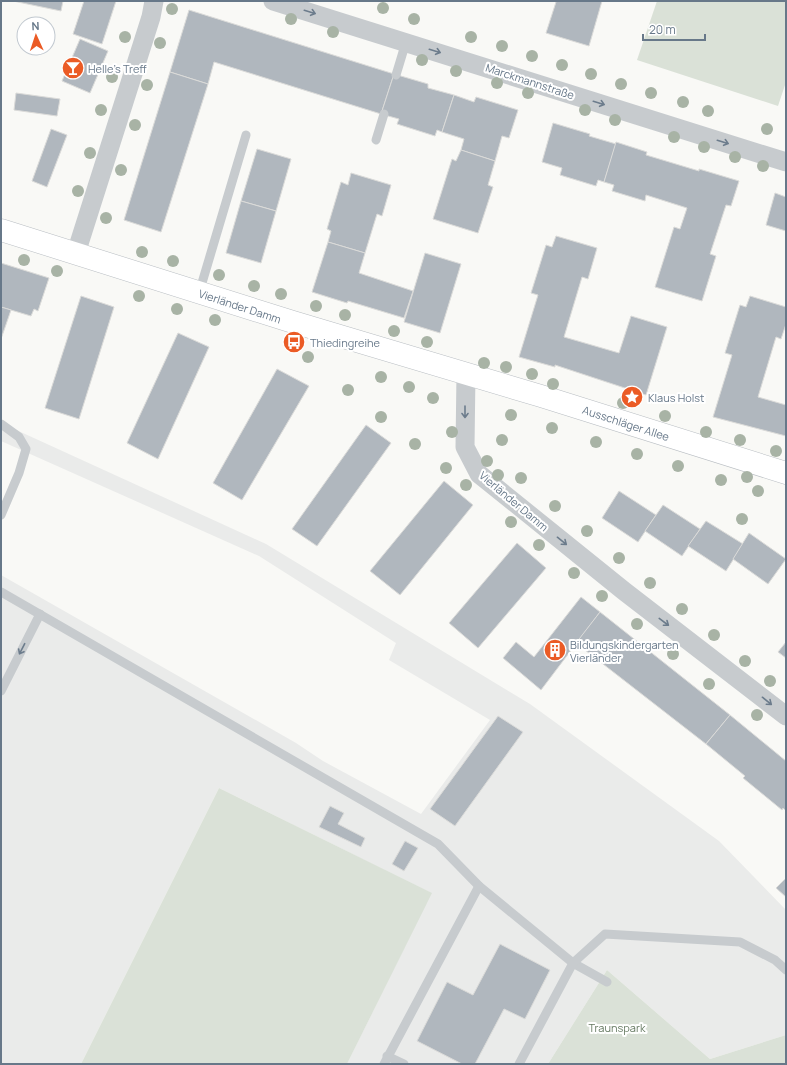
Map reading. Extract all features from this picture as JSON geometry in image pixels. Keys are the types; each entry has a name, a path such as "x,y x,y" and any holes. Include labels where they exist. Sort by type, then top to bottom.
{"street":[{"path":"76,253 151,17 154,1"},
{"name":"Marckmannstraße","path":"273,1 786,162"},
{"name":"Vierländer Damm","path":"1,230 199,293 466,373 465,447 479,474 624,591 786,716"},
{"name":"Ausschläger Allee","path":"466,373 786,474"}],"lane":[{"path":"396,75 406,42"},
{"path":"376,140 384,114"},
{"path":"199,293 246,135"},
{"path":"1,424 19,437 26,448 19,473 1,515"},
{"path":"1,592 438,844 480,886 572,963 607,982"},
{"path":"1,691 40,614"},
{"path":"404,1064 386,1060 480,886"},
{"path":"519,1064 572,963 604,934 740,942 775,960 786,970"}],"shaded area":[{"path":"1,423 266,544 530,704 719,841 786,910 786,1035 710,1059 607,970 548,1064 347,1064 431,893 219,788 81,1064 1,1064 1,575 296,743 323,761 421,814 490,720 389,660 396,643 259,556 1,441"}],"green space":[{"path":"657,1 786,1 786,82 778,106 637,60"},
{"path":"219,788 432,893 347,1064 81,1064"},
{"name":"Traunspark","path":"607,970 710,1059 786,1035 786,1064 548,1064"}],"building":[{"path":"13,1 63,1 61,11"},
{"path":"84,1 116,1 102,44 73,34"},
{"path":"553,1 602,1 589,46 546,33 556,2"},
{"path":"189,10 394,74 381,114 214,62 208,84 170,72"},
{"path":"80,39 108,51 90,93 62,81"},
{"path":"170,72 208,84 161,232 124,220"},
{"path":"394,74 428,84 428,88 454,95 442,132 437,130 435,136 397,124 399,119 381,114"},
{"path":"16,93 60,99 57,116 14,110"},
{"path":"454,95 474,102 476,97 518,110 509,138 502,136 495,161 461,150 464,139 442,132"},
{"path":"553,123 590,134 589,136 616,144 604,182 598,180 596,186 560,175 562,168 542,162"},
{"path":"51,129 67,135 47,187 32,181"},
{"path":"616,142 647,152 646,155 739,181 731,206 726,205 710,254 716,256 702,301 655,287 674,227 680,229 687,208 646,195 645,201 612,191 614,185 604,182"},
{"path":"257,149 291,159 276,211 241,201"},
{"path":"461,150 495,161 488,185 493,187 478,233 433,219 452,159 456,161"},
{"path":"351,173 391,185 382,216 377,214 365,253 328,242 331,231 327,229 341,182 348,185"},
{"path":"775,193 786,197 786,231 766,225"},
{"path":"241,201 276,211 261,263 226,253"},
{"path":"556,236 597,248 588,279 582,277 564,337 619,353 631,316 667,327 646,395 555,365 555,367 519,357 538,295 531,293 546,245 552,247"},
{"path":"328,242 365,253 359,273 413,291 404,318 312,292"},
{"path":"425,253 461,264 440,333 404,322"},
{"path":"1,263 49,278 38,311 34,309 31,316 1,307"},
{"path":"81,296 114,307 79,419 45,408"},
{"path":"750,296 786,307 786,324 781,339 776,337 758,397 786,405 786,436 713,417 732,355 725,353 740,305 746,307"},
{"path":"1,307 11,310 1,339"},
{"path":"178,333 209,347 158,459 127,443"},
{"path":"277,369 309,386 242,500 213,483"},
{"path":"366,425 391,443 317,546 292,529"},
{"path":"444,481 473,505 400,595 370,571"},
{"path":"619,491 656,515 638,542 602,518"},
{"path":"663,505 700,529 682,556 645,531"},
{"path":"706,521 743,544 726,571 688,546"},
{"path":"749,533 786,559 768,584 733,559"},
{"path":"517,543 546,568 478,648 449,623"},
{"name":"Bildungskindergarten Vierländer","path":"581,597 600,612 541,690 503,658 516,642 534,657"},
{"path":"600,612 730,715 706,744 576,643"},
{"path":"786,642 786,658 778,652"},
{"path":"730,715 786,761 786,811 783,808 782,810 743,778 745,776 706,744"},
{"path":"498,716 523,732 455,826 430,809"},
{"path":"330,806 344,813 338,824 365,838 361,847 319,827"},
{"path":"405,841 418,848 404,871 392,864"},
{"path":"786,878 786,897 776,888"},
{"path":"500,944 550,970 525,1019 504,1009 475,1064 462,1064 417,1041 447,982 473,995"}],"place":[{"name":"Helle's Treff","path":"73,68"},
{"name":"Thiedingreihe","path":"294,342"},
{"name":"Klaus Holst","path":"632,397"},
{"name":"Bildungskindergarten Vierländer","path":"555,650"}]}
